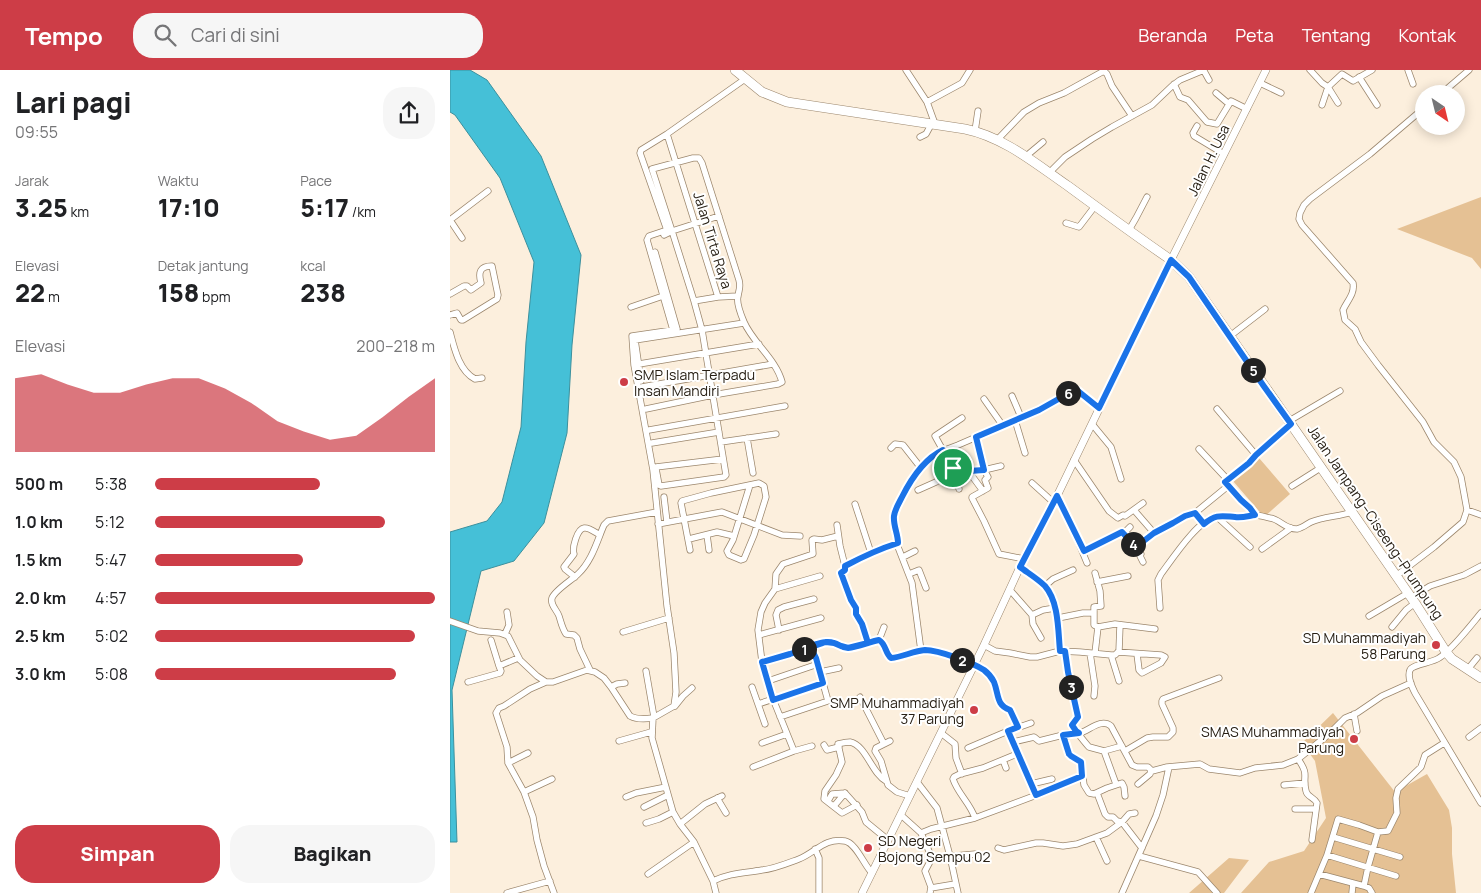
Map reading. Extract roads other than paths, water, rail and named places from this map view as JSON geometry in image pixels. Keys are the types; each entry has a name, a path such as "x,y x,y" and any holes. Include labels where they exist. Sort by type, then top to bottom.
{"main road":[{"name":"Jalan Jampang–Ciseeng–Prumpung","path":"734,70 762,92 787,102 975,131 998,139 1171,260 1189,277 1322,467 1446,652 1452,659 1480,675"}],"street":[{"path":"906,70 927,102 933,124 926,134 920,137"},
{"path":"927,102 962,83 970,70"},
{"path":"1049,173 1065,157 1112,127 1152,105 1174,84 1186,77 1204,70 1209,80"},
{"name":"Jalan H. Usa","path":"862,893 984,645 1020,567 1266,70"},
{"path":"1310,70 1322,84 1328,87 1338,103"},
{"path":"1322,105 1328,87 1344,72 1353,81 1372,70"},
{"path":"1408,70 1413,84"},
{"path":"1452,85 1469,70"},
{"path":"998,139 1024,112 1102,72 1107,74 1112,86 1132,116"},
{"path":"1359,77 1377,105"},
{"path":"674,706 676,692 674,653 652,468 634,365 632,336 673,330 647,240 649,236 667,230 640,153 641,150 745,79"},
{"path":"1260,83 1281,93"},
{"path":"1174,84 1180,97 1188,100 1209,123 1217,124 1228,104 1232,101 1247,109"},
{"path":"1216,93 1228,104"},
{"path":"975,131 978,110"},
{"path":"1396,576 1463,522 1466,510 1461,477 1454,462 1434,442 1423,422 1361,342 1355,329 1345,320 1342,310 1353,293 1353,283 1302,225 1299,216 1301,210 1310,199 1370,154 1415,116"},
{"path":"1197,126 1193,133 1194,136 1224,154"},
{"name":"Jalan Tirta Raya","path":"667,134 718,297 694,301"},
{"path":"1025,157 1043,142"},
{"path":"646,409 713,395 779,384 781,380 773,364 744,323 738,305 740,285 700,159 696,157 652,169 702,330 710,375 713,395 717,418 720,442 726,474 724,477 659,485 649,430 635,340 678,334 702,330 744,323"},
{"path":"462,238 450,220 488,191"},
{"path":"1128,230 1141,210 1146,197"},
{"path":"1066,223 1079,227 1095,206"},
{"path":"678,334 651,239 719,216"},
{"path":"450,294 464,286 467,286 470,290 472,289 481,283 478,275 480,271 488,266 492,266 497,298 463,320 455,313 450,315"},
{"path":"631,307 664,296"},
{"path":"718,297 738,296"},
{"path":"1230,336 1265,309"},
{"path":"450,332 457,356 470,376 475,379 482,378"},
{"path":"639,364 758,344"},
{"path":"642,387 773,364"},
{"path":"921,651 914,593 898,543 894,518 906,490 921,468 933,455 1004,426 1075,390 1099,408"},
{"path":"1255,515 1228,486 1225,482 1227,478 1249,463 1290,422 1340,391"},
{"path":"1012,396 1025,453"},
{"path":"984,399 1004,426"},
{"path":"649,430 785,406"},
{"path":"1217,409 1256,455"},
{"path":"959,489 954,472 935,436 962,418"},
{"path":"1092,424 1111,447 1121,480"},
{"path":"652,443 719,432"},
{"path":"720,442 776,434"},
{"path":"976,437 984,470 988,477 985,480 988,488 972,498 998,552 1024,559"},
{"path":"747,438 753,473"},
{"path":"891,448 894,444 903,445 921,468"},
{"path":"1198,449 1227,478"},
{"path":"656,467 723,458"},
{"path":"1074,460 1109,511 1118,518 1123,514 1125,516 1143,502"},
{"path":"918,490 954,472 984,470 1001,466"},
{"path":"1292,486 1322,467"},
{"path":"970,470 983,492"},
{"path":"1032,483 1055,499 1084,551 1088,563"},
{"path":"690,550 681,503 684,500 750,485 762,484 766,493 758,525 746,557 743,560 729,555 727,552 750,485"},
{"path":"1136,547 1154,533 1185,516 1195,513 1228,486"},
{"path":"664,497 667,522"},
{"path":"855,504 871,553"},
{"path":"1134,510 1154,533"},
{"path":"1466,510 1481,515"},
{"path":"590,670 578,640 575,636 567,635 564,632 559,615 552,603 554,595 581,571 608,521 657,512"},
{"path":"658,524 722,512 782,535 800,536"},
{"path":"1160,608 1158,580 1161,574 1194,532 1216,516 1244,517 1255,515 1271,518 1284,526 1300,528 1322,518 1336,517 1352,512"},
{"path":"1195,513 1204,524"},
{"path":"1216,516 1250,547"},
{"path":"837,525 845,566 845,570 841,573 842,577 856,608 856,614 862,624 868,643"},
{"path":"1084,551 1122,532 1124,533 1130,527"},
{"path":"575,577 564,567 574,554 573,549 579,531 586,528 600,535"},
{"path":"1262,549 1291,528"},
{"path":"688,539 720,532 734,536"},
{"path":"1124,533 1141,554 1143,562"},
{"path":"707,535 708,550"},
{"path":"794,751 773,700 762,662 758,626 761,612 765,602 775,588 776,574 782,564 812,554 812,540 814,539 822,540 838,536"},
{"path":"845,566 871,553 898,543"},
{"path":"903,557 915,551"},
{"path":"1369,616 1411,598 1430,586 1464,575 1481,566"},
{"path":"1020,567 1045,586 1055,608 1062,651 1078,717 1072,725 1088,746 1104,751 1124,749 1147,738 1168,737 1173,728 1162,701 1219,678"},
{"path":"909,574 919,570 926,588"},
{"path":"1045,586 1053,579 1073,570"},
{"path":"1095,573 1100,591 1101,606 1094,607 1094,625 1098,627"},
{"path":"775,588 820,576"},
{"path":"1097,582 1128,576"},
{"path":"1010,590 1032,616 1033,624 1041,638"},
{"path":"1392,627 1406,610 1411,598"},
{"path":"779,630 776,615 778,610 814,599"},
{"path":"1032,616 1043,610 1055,608"},
{"path":"505,634 509,626 507,612"},
{"path":"1058,618 1094,613"},
{"path":"1481,613 1437,660 1410,670 1410,684 1444,743 1481,801"},
{"path":"623,632 669,618"},
{"path":"759,635 821,618"},
{"path":"450,621 478,631 505,634 511,640 518,658 546,682"},
{"path":"1098,627 1120,625 1154,629"},
{"path":"1118,652 1120,625"},
{"path":"879,640 884,627"},
{"path":"1094,696 1093,653 1098,627"},
{"path":"468,682 500,673 491,640"},
{"path":"762,662 826,642 848,648 879,640 884,643 887,654 891,658 921,651 943,654 985,670 993,679 999,702 1004,708 1010,710 1027,739"},
{"path":"984,645 995,652 1030,657 1062,651 1111,655 1115,655 1118,652 1161,654 1165,657 1161,663 1142,673 1139,670 1137,654"},
{"path":"780,717 828,701 818,664 810,646"},
{"path":"1111,655 1119,681"},
{"path":"499,666 518,658"},
{"path":"1468,669 1477,658"},
{"path":"768,681 818,664"},
{"path":"820,672 839,668"},
{"path":"554,893 540,855 533,817 524,792 508,763 507,747 496,710 530,689 546,682 553,682 590,670 600,675 611,687 630,716 635,718 654,718 674,706 692,688"},
{"path":"646,671 654,718 651,732 652,738 673,812 694,842 713,881 716,893"},
{"path":"611,687 619,683 625,683"},
{"path":"758,704 823,683"},
{"path":"1138,784 1152,771 1169,767 1200,764 1209,769 1240,773 1255,768 1283,765 1298,759 1343,720 1382,696 1410,684"},
{"path":"752,687 765,724"},
{"path":"860,697 887,743 875,750 881,761 888,785 910,796"},
{"path":"1354,714 1357,731"},
{"path":"968,748 1031,723"},
{"path":"1013,742 1035,737 1039,741 1079,733 1096,725 1107,723 1111,726 1132,765 1135,767 1148,767 1152,771"},
{"path":"1469,736 1481,728"},
{"path":"1008,731 1036,795"},
{"path":"620,741 651,732"},
{"path":"941,733 956,744 956,758 962,774"},
{"path":"762,743 787,734"},
{"path":"1063,735 1069,754 1081,762 1084,785 1089,793 1092,795 1116,784 1123,784 1125,796"},
{"path":"857,805 842,813 824,799 824,793 842,762 838,744 848,742 861,749 880,777 886,781"},
{"path":"1311,893 1327,854 1338,819 1359,824 1378,832 1388,831 1398,810 1396,798 1398,789 1421,767 1425,755 1444,743"},
{"path":"824,745 827,750 839,747"},
{"path":"753,767 812,746"},
{"path":"1104,751 1116,784"},
{"path":"508,763 528,753"},
{"path":"975,818 970,806 962,798 954,777 1017,754"},
{"path":"1298,759 1305,768 1306,792 1316,800 1312,840"},
{"path":"1003,760 1006,768"},
{"path":"1122,893 1151,830 1161,803 1169,767"},
{"path":"921,833 975,818 1082,776"},
{"path":"524,792 552,779"},
{"path":"1031,784 1052,779"},
{"path":"917,782 935,805 950,856 958,893"},
{"path":"1284,785 1306,783"},
{"path":"626,797 666,787"},
{"path":"828,801 832,794 845,793 857,805 866,822 888,840"},
{"path":"834,806 845,793"},
{"path":"1097,793 1106,815 1122,822 1142,848"},
{"path":"644,807 668,795"},
{"path":"680,824 699,808 720,797 726,813"},
{"path":"1295,809 1316,809"},
{"path":"646,824 673,812"},
{"path":"998,848 1004,850 1043,843 1070,846 1107,833 1129,814 1135,813"},
{"path":"901,815 921,833 929,848 932,858 925,871 931,891 955,884"},
{"path":"1364,886 1378,832"},
{"path":"1096,837 1107,860"},
{"path":"1333,837 1400,857"},
{"path":"713,881 722,876 765,870 803,857 834,840 849,842 854,846 872,873"},
{"path":"648,874 694,842"},
{"path":"815,849 819,858 819,893"},
{"path":"932,858 975,854"},
{"path":"1327,854 1396,876"},
{"path":"1139,856 1198,872 1217,893"},
{"path":"1319,874 1364,886 1369,888 1372,893"},
{"path":"509,893 550,881"},
{"path":"1352,893 1353,883"}],"water":[{"path":"450,70 470,70 487,80 541,156 581,255 572,345 567,433 544,523 514,561 481,571 452,690 457,842 450,842 450,532 487,521 502,502 521,427 526,342 534,262 500,178 455,115 450,112"}],"place":[{"name":"SMP Islam Terpadu Insan Mandiri","path":"624,382"},
{"name":"SD Muhammadiyah 58 Parung","path":"1436,645"},
{"name":"SMP Muhammadiyah 37 Parung","path":"974,710"},
{"name":"SMAS Muhammadiyah Parung","path":"1354,739"},
{"name":"SD Negeri Bojong Sempu 02","path":"868,848"}]}
